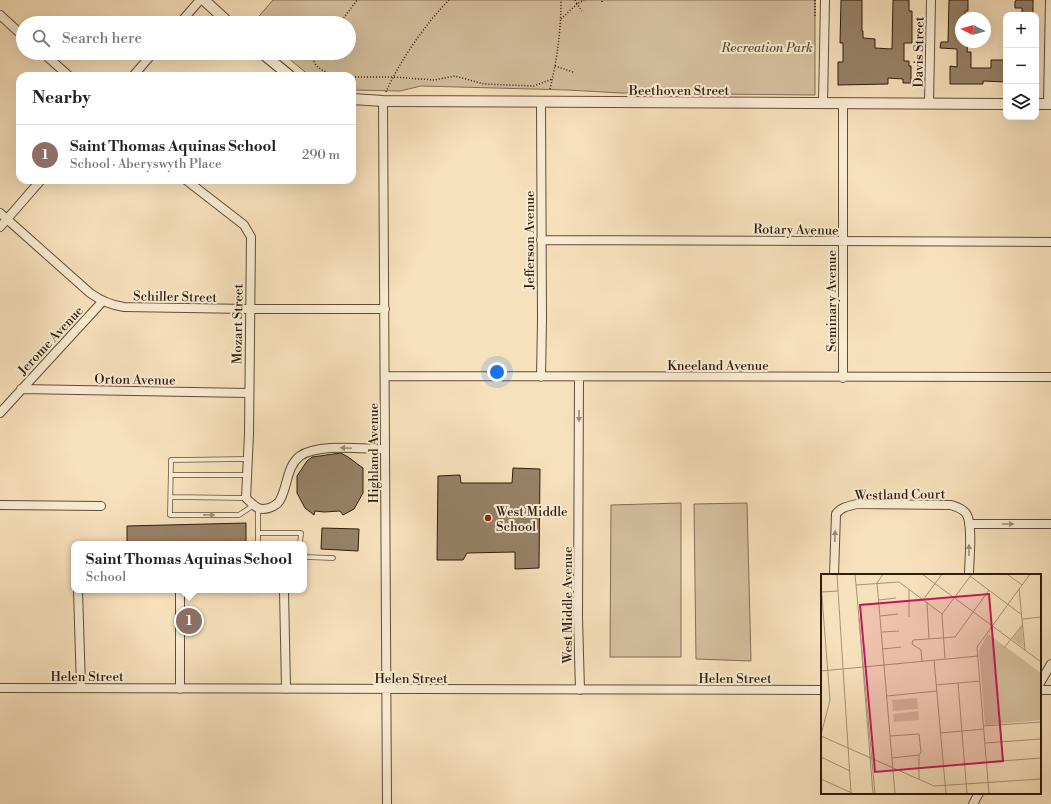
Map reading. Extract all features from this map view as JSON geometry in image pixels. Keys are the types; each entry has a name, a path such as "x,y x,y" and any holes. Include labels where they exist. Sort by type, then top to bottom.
{"street":[{"path":"186,16 200,0"},
{"path":"204,0 221,16"},
{"path":"823,104 825,0"},
{"name":"Davis Street","path":"929,104 931,0"},
{"path":"1039,104 1050,104 1050,0"},
{"path":"0,15 16,30"},
{"path":"51,60 64,72"},
{"path":"137,72 148,60"},
{"path":"271,60 285,72"},
{"name":"Beethoven Street","path":"356,100 1003,104"},
{"name":"Highland Avenue","path":"383,101 385,690 387,804"},
{"name":"Jefferson Avenue","path":"540,102 541,377"},
{"name":"Seminary Avenue","path":"843,104 843,378"},
{"path":"0,227 38,184"},
{"name":"Mozart Street","path":"191,184 244,225 251,237 248,460 246,498"},
{"name":"Schiller Street","path":"0,213 90,293 102,302 113,306 250,309 384,308"},
{"name":"Rotary Avenue","path":"541,240 1051,242"},
{"name":"Jerome Avenue","path":"0,412 102,302"},
{"name":"Kneeland Avenue","path":"385,376 843,378 1051,377"},
{"name":"West Middle Avenue","path":"579,377 578,618 580,690"},
{"name":"Orton Avenue","path":"21,390 248,393"},
{"path":"246,498 256,506 268,508 275,505 281,499 288,475 294,462 301,456 311,451 325,448 385,449"},
{"name":"Westland Court","path":"834,574 836,514 842,508 857,504 951,505 959,508 967,514 970,524"},
{"path":"0,505 100,506"},
{"path":"970,574 970,524 1051,524"},
{"path":"78,593 81,688"},
{"path":"180,593 180,689"},
{"path":"284,593 286,689"},
{"path":"1041,681 1051,664"},
{"name":"Helen Street","path":"0,688 821,690"},
{"path":"973,804 978,794"}],"lane":[{"path":"248,460 171,460 170,515 239,515 256,506 258,541"},
{"path":"171,475 247,475"},
{"path":"171,498 246,498"},
{"path":"258,533 301,533 300,541"},
{"path":"307,557 333,558"}],"path":[{"path":"345,16 357,0"},
{"path":"383,101 393,77 417,39 449,0"},
{"path":"550,89 555,66 561,19 561,0"},
{"path":"575,0 582,11"},
{"path":"561,19 577,4 584,0"},
{"path":"815,0 815,16"},
{"path":"315,60 314,62 316,66 326,72"},
{"path":"555,66 573,72"},
{"path":"356,77 393,77 434,80 456,76 484,84 534,86 552,79"}],"green space":[{"name":"Recreation Park","path":"273,0 815,0 815,95 621,93 421,86 400,91 356,90 356,72 305,72 291,60 356,60 356,16 259,16"},
{"path":"681,503 681,657 610,657 611,505"},
{"path":"747,503 751,661 696,659 694,504"}],"building":[{"path":"841,0 862,0 863,38 875,39 875,48 892,49 893,0 909,0 909,11 912,11 912,43 904,43 904,61 909,61 909,66 911,66 911,83 903,83 903,79 888,78 888,84 838,85 838,62 843,62 843,43 840,43"},
{"path":"949,0 968,0 968,11 955,12 955,48 967,48 967,52 971,52 971,68 991,68 991,60 1003,60 1003,82 983,81 983,84 950,84 950,66 957,67 957,49 940,48 941,42 948,42"},
{"path":"1033,0 1033,12 1022,12 1022,8 1015,8 1015,1"},
{"path":"341,453 363,468 363,493 354,509 343,515 340,511 315,511 314,515 305,508 297,493 297,476 307,461 312,457"},
{"name":"West Middle School","path":"513,468 540,469 539,568 515,569 515,552 467,553 463,560 437,560 438,476 460,475 461,483 512,483"},
{"path":"246,523 246,541 127,541 127,526"},
{"path":"322,528 359,529 358,551 321,549"}],"place":[{"name":"West Middle School","path":"488,518"},
{"name":"Saint Thomas Aquinas School","path":"189,621"}]}
